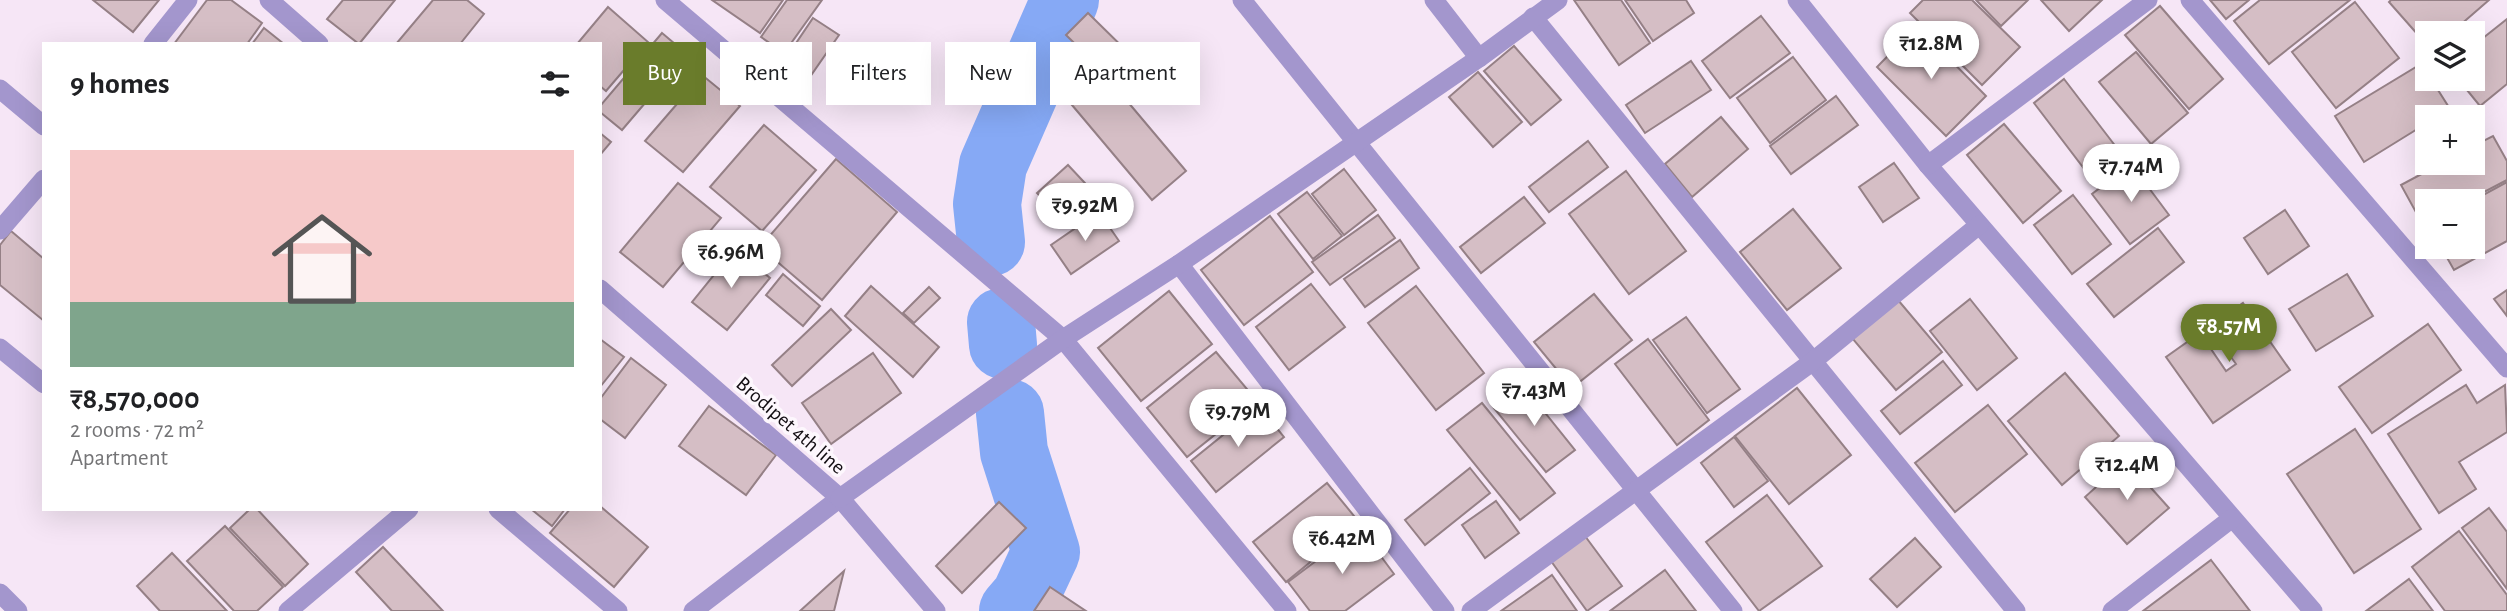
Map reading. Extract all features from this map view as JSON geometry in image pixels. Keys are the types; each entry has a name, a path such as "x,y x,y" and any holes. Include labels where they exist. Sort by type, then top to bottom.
{"street":[{"path":"155,42 188,0"},
{"path":"269,0 317,42"},
{"path":"665,0 1063,339 1287,611"},
{"path":"1242,0 1732,611"},
{"path":"1434,0 1479,58"},
{"path":"693,611 840,498 1063,339 1179,264 1479,58 1558,0"},
{"path":"1797,0 1928,165 2313,611"},
{"path":"1928,165 2148,0"},
{"path":"2190,0 2507,368"},
{"path":"1533,17 2016,611"},
{"path":"0,89 42,124"},
{"path":"0,230 42,181"},
{"path":"1471,611 1812,362 1979,225"},
{"path":"1179,264 1445,611"},
{"name":"Brodipet 4th line","path":"602,291 840,498 936,611"},
{"path":"0,348 42,382"},
{"path":"288,611 407,511"},
{"path":"500,511 618,611"},
{"path":"2112,611 2231,519"},
{"path":"0,593 18,611"}],"building":[{"path":"93,0 159,0 133,32"},
{"path":"207,0 231,0 262,23 248,42 176,42"},
{"path":"343,0 395,0 361,42 356,42 327,19"},
{"path":"433,0 467,0 484,14 462,42 398,42"},
{"path":"712,0 783,0 760,33"},
{"path":"787,0 822,0 792,42 768,42 761,37"},
{"path":"1574,0 1621,0 1650,43 1619,65"},
{"path":"1625,0 1686,0 1694,13 1653,41"},
{"path":"1923,0 1972,0 2020,47 1982,85 1910,13"},
{"path":"1976,0 2028,0 2001,26"},
{"path":"2041,0 2102,0 2069,31"},
{"path":"2210,0 2249,0 2226,19"},
{"path":"2260,0 2350,0 2269,64 2234,21"},
{"path":"2489,0 2465,21 2415,21 2415,31 2389,2"},
{"path":"2355,2 2399,58 2336,108 2292,52"},
{"path":"2160,6 2223,79 2189,109 2125,35"},
{"path":"608,7 648,42 623,42 623,71 606,91 602,88 602,42 579,42"},
{"path":"1088,13 1118,42 1073,42 1066,35"},
{"path":"1761,16 1790,53 1730,98 1702,61"},
{"path":"813,18 839,35 834,42 826,42 826,54 812,74 812,42 797,42"},
{"path":"2507,19 2507,84 2479,105 2468,91 2485,91 2485,36"},
{"path":"1917,26 1986,96 1946,136 1877,67"},
{"path":"264,28 282,42 254,42"},
{"path":"662,33 673,42 654,42"},
{"path":"1514,46 1561,100 1531,125 1484,71"},
{"path":"2136,52 2188,113 2151,144 2099,82"},
{"path":"1793,57 1826,100 1770,143 1737,98"},
{"path":"1691,61 1711,90 1645,133 1626,105"},
{"path":"2415,68 2415,91 2439,91 2447,105 2415,105 2415,130 2364,162 2335,116"},
{"path":"1478,72 1522,122 1493,147 1449,97"},
{"path":"706,78 720,90 720,105 740,106 683,172 645,141 676,105 706,105"},
{"path":"623,79 623,105 643,105 622,130 602,114 602,104"},
{"path":"2064,79 2123,156 2092,179 2034,103"},
{"path":"1836,96 1858,125 1791,174 1770,146"},
{"path":"1072,105 1130,105 1186,171 1152,200"},
{"path":"1721,117 1748,149 1692,197 1665,164"},
{"path":"2004,124 2061,191 2023,223 1967,155"},
{"path":"764,125 816,170 762,231 710,187"},
{"path":"602,135 611,142 602,153"},
{"path":"2493,136 2507,161 2507,180 2485,192 2485,189 2415,189 2415,210 2401,185 2420,175 2485,175 2485,140"},
{"path":"1588,141 1608,167 1549,212 1529,187"},
{"path":"836,159 897,212 822,300 760,247"},
{"path":"1894,163 1919,198 1883,222 1859,187"},
{"path":"2131,164 2169,215 2130,244 2092,194"},
{"path":"1068,165 1098,197 1067,225 1037,193"},
{"path":"1344,169 1376,210 1344,235 1312,194"},
{"path":"1626,171 1686,251 1629,294 1569,214"},
{"path":"2507,182 2507,241 2485,253 2485,194"},
{"path":"678,183 721,218 663,287 620,252"},
{"path":"1307,192 1342,236 1313,259 1278,214"},
{"path":"2073,195 2111,244 2072,274 2034,225"},
{"path":"1524,197 1545,223 1481,273 1460,247"},
{"path":"1793,209 1841,268 1787,310 1740,252"},
{"path":"2285,210 2309,246 2268,274 2244,238"},
{"path":"1099,212 1119,241 1071,274 1051,245"},
{"path":"1378,215 1395,238 1330,285 1312,262"},
{"path":"1270,216 1313,272 1244,325 1201,270"},
{"path":"2158,228 2184,262 2114,317 2087,284"},
{"path":"11,231 42,257 42,319 0,285 0,245"},
{"path":"1400,240 1419,268 1365,307 1344,279"},
{"path":"735,249 770,278 727,330 692,302"},
{"path":"2448,259 2474,259 2454,270"},
{"path":"783,274 820,306 803,326 766,295"},
{"path":"2347,274 2373,316 2316,351 2289,309"},
{"path":"1311,284 1345,327 1289,370 1256,327"},
{"path":"871,286 939,347 913,377 845,316"},
{"path":"1416,286 1484,373 1436,410 1368,323"},
{"path":"929,287 940,298 914,323 903,313"},
{"path":"2507,290 2507,316 2494,299"},
{"path":"1169,291 1212,344 1141,401 1098,348"},
{"path":"1594,294 1632,340 1572,388 1534,342"},
{"path":"1970,299 2017,358 1977,390 1930,331"},
{"path":"1898,300 1942,352 1896,390 1852,338"},
{"path":"2243,303 2290,370 2213,423 2166,357 2200,333 2226,371 2236,364 2209,327"},
{"path":"831,309 851,330 792,386 772,365"},
{"path":"1686,317 1740,389 1707,413 1653,340"},
{"path":"2428,324 2461,370 2372,433 2339,387"},
{"path":"1648,339 1709,420 1677,445 1615,364"},
{"path":"602,340 624,357 602,384"},
{"path":"1216,352 1257,401 1187,457 1147,408"},
{"path":"873,353 901,393 831,444 802,403"},
{"path":"631,358 666,385 625,438 602,421 602,396"},
{"path":"1943,361 1962,385 1900,434 1881,411"},
{"path":"2065,373 2119,436 2062,485 2008,421"},
{"path":"1522,384 1575,450 1546,472 1493,407"},
{"path":"2466,385 2477,403 2505,385 2507,432 2459,462 2476,489 2439,513 2388,434"},
{"path":"1797,388 1851,455 1789,504 1735,436"},
{"path":"1482,403 1555,493 1520,520 1447,430"},
{"path":"1988,405 2027,454 1955,512 1915,463"},
{"path":"709,406 776,455 746,495 679,446"},
{"path":"1259,406 1284,437 1216,492 1191,461"},
{"path":"2355,429 2421,529 2354,573 2287,474"},
{"path":"1734,437 1768,481 1734,507 1701,463"},
{"path":"2126,460 2169,508 2127,544 2085,497"},
{"path":"1470,468 1490,493 1425,545 1405,520"},
{"path":"1327,483 1359,522 1286,582 1253,542"},
{"path":"1767,495 1822,566 1759,611 1706,542"},
{"path":"1496,501 1519,533 1485,558 1462,525"},
{"path":"999,502 1026,528 962,593 936,566"},
{"path":"602,508 648,547 614,587 550,533 568,511 602,511"},
{"path":"2489,508 2507,532 2507,589 2462,528"},
{"path":"248,511 259,511 308,564 285,586 230,528"},
{"path":"533,511 563,511 552,526"},
{"path":"225,526 283,587 257,611 234,611 187,561"},
{"path":"1360,528 1394,574 1345,611 1310,611 1288,582"},
{"path":"2459,531 2507,595 2507,611 2445,611 2412,567"},
{"path":"1585,536 1622,586 1587,611 1551,561"},
{"path":"1915,538 1941,567 1897,607 1870,579"},
{"path":"383,547 443,611 392,611 356,572"},
{"path":"172,553 227,611 160,611 137,586"},
{"path":"2211,560 2250,611 2143,611"},
{"path":"1665,570 1696,611 1610,611"},
{"path":"844,571 834,611 800,611"},
{"path":"1552,575 1577,611 1501,611"},
{"path":"2409,579 2433,611 2366,611"},
{"path":"1050,587 1086,611 1034,611"}],"waterway":[{"path":"991,242 987,204 993,165 1065,0"},
{"path":"1001,322 1003,345"},
{"path":"1010,413 1014,452 1046,552 1025,597 1013,611"}]}
